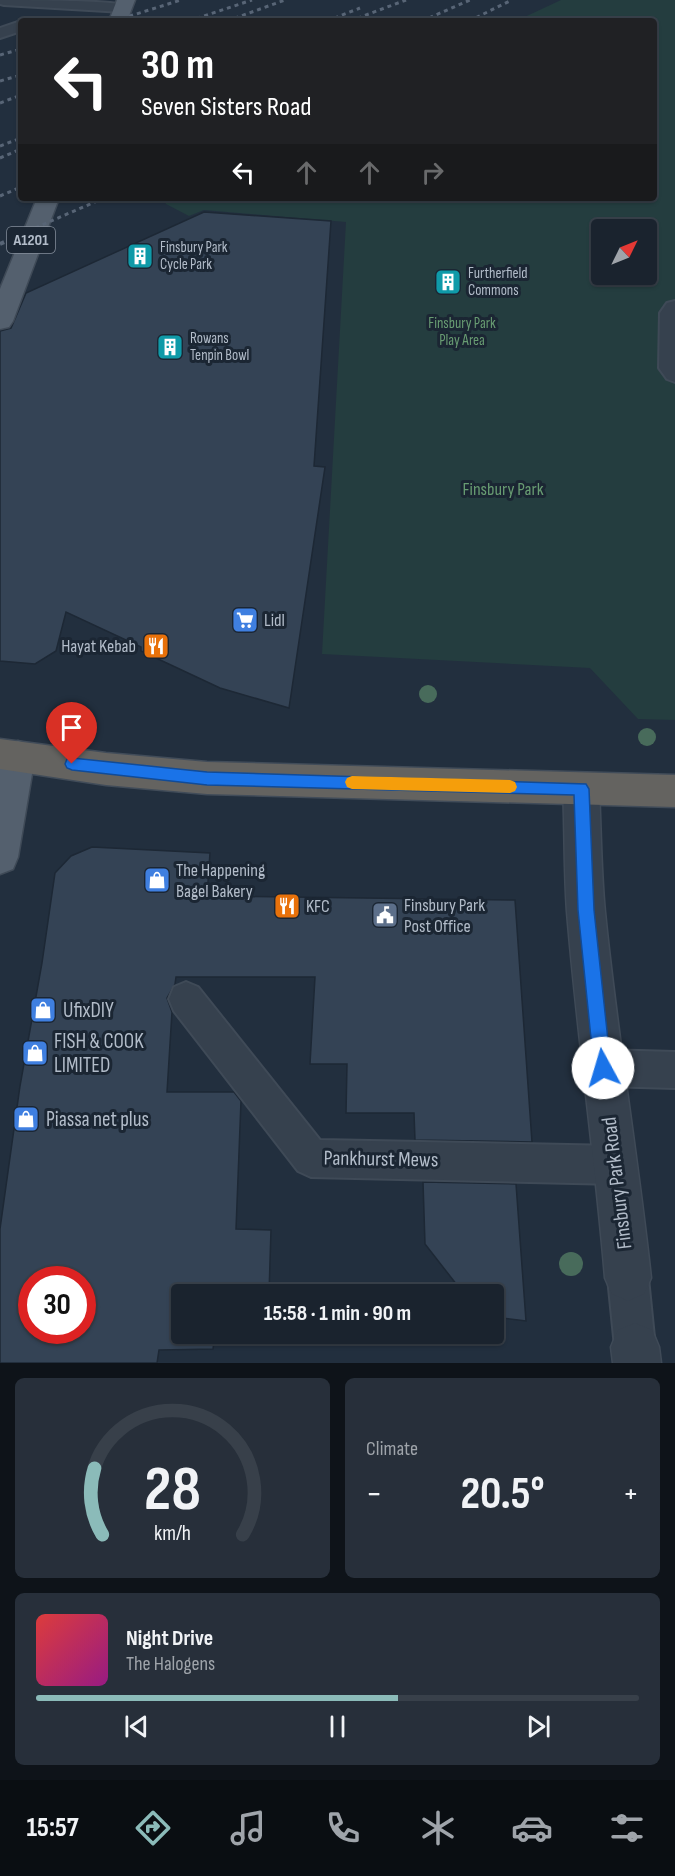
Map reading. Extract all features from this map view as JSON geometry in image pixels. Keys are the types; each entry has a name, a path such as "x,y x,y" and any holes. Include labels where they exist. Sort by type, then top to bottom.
{"highway":[{"path":"9,755 106,769 207,778 675,791"}],"main road":[{"name":"A1201","path":"0,321 47,201"},
{"path":"0,857 9,755"}],"street":[{"name":"Finsbury Park Road","path":"581,789 586,910 603,1068 617,1165 628,1278"}],"lane":[{"path":"4,0 122,10"},
{"path":"0,13 49,17 84,5"},
{"path":"0,25 18,26"},
{"path":"0,33 18,27"},
{"path":"675,308 672,313 669,368 675,374"},
{"name":"Pankhurst Mews","path":"186,999 311,1158 617,1165"},
{"path":"603,1068 675,1070"},
{"name":"Finsbury Park Road","path":"628,1278 636,1355"}],"green space":[{"name":"Finsbury Park","path":"561,0 675,0 675,720 638,719 590,668 322,654 346,222 204,210 189,216 164,201 657,201 657,18 522,18"}],"building":[{"path":"204,212 331,221 314,466 325,467 289,708 220,688 141,651 141,647 66,612 56,651 35,664 0,661 0,331 11,328 26,293"},
{"path":"92,847 210,853 207,896 515,900 532,1142 415,1140 414,1113 346,1113 347,1064 310,1064 315,977 176,977 175,984 167,998 172,1012 167,1092 234,1092 241,1101 236,1229 271,1230 269,1284 171,1284 171,1344 214,1344 213,1349 159,1350 157,1363 0,1363 0,1229 20,1086 55,873 71,856"},
{"path":"423,1182 516,1184 526,1321 504,1318 504,1284 456,1284 425,1244"}],"railway":[{"path":"124,18 181,0"},
{"path":"198,18 252,0"},
{"path":"235,18 285,0"},
{"path":"358,18 406,0"},
{"path":"429,18 470,0"},
{"path":"475,18 512,0"},
{"path":"335,18 360,8"},
{"path":"0,55 18,50"},
{"path":"0,81 18,76"},
{"path":"0,103 18,96"},
{"path":"0,146 18,139"},
{"path":"0,158 18,150"},
{"path":"0,196 18,188"},
{"path":"28,231 97,201"},
{"path":"0,244 32,230"}],"slow traffic":[{"path":"352,782 510,787"}],"place":[{"name":"Finsbury Park Cycle Park","path":"140,256"},
{"name":"Furtherfield Commons","path":"448,282"},
{"name":"Rowans Tenpin Bowl","path":"170,347"},
{"name":"Lidl","path":"245,620"},
{"name":"Hayat Kebab","path":"156,646"},
{"name":"The Happening Bagel Bakery","path":"157,880"},
{"name":"KFC","path":"287,906"},
{"name":"Finsbury Park Post Office","path":"385,915"},
{"name":"UfixDIY","path":"43,1010"},
{"name":"FISH & COOK LIMITED","path":"35,1053"},
{"name":"Piassa net plus","path":"26,1119"}],"route":[{"path":"72,764 207,778 581,789 586,910 603,1068"}],"park label":[{"name":"Finsbury Park Play Area","path":"462,332"}]}
